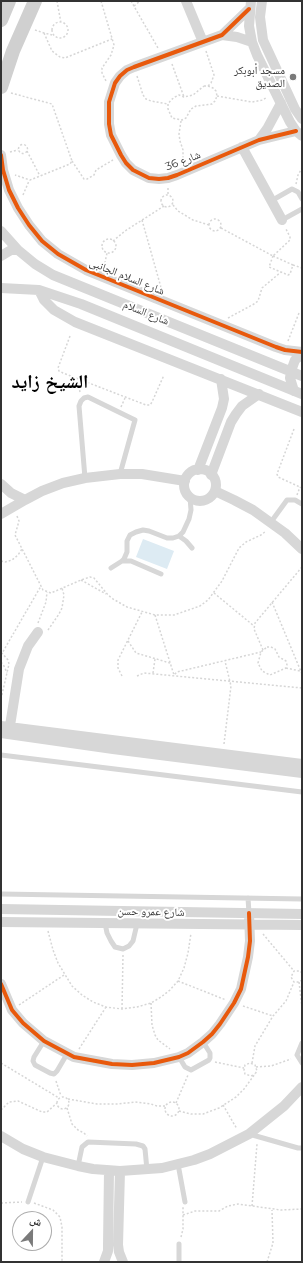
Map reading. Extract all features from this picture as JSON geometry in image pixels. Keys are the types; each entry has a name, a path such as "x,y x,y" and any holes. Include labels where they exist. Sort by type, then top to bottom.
{"street":[{"path":"1,20 9,1"},
{"path":"5,90 7,52 24,26 35,1"},
{"path":"186,1 203,42"},
{"path":"262,1 260,17 264,40 295,109 302,119"},
{"path":"250,5 249,26 252,42 275,92 299,133"},
{"name":"شارع 36","path":"250,5 222,35 134,66 120,76 112,91 108,113 109,124 115,146 126,163 133,170 149,178 168,178 259,140 299,133"},
{"path":"222,35 237,37 252,42"},
{"path":"259,140 281,103"},
{"path":"242,147 282,220"},
{"name":"شارع السلام الجانبى","path":"1,155 3,170 9,190 18,208 42,241 58,254 86,270 285,350 302,353"},
{"name":"شارع السلام","path":"1,231 18,250 35,264 53,275 302,376"},
{"path":"1,256 11,250 18,250"},
{"path":"80,286 86,270"},
{"name":"شارع السلام","path":"3,287 38,290 69,299 298,393"},
{"path":"38,290 44,300 54,310 76,322 302,412"},
{"path":"298,393 290,378 295,360 302,353"},
{"path":"198,470 219,418 224,399 221,380"},
{"path":"211,475 231,422 242,406 259,394"},
{"path":"219,418 231,422"},
{"path":"198,470 205,471 211,475 216,485 211,496 206,500 201,501 190,497 184,487 188,476 192,472 198,470"},
{"path":"1,514 42,491 63,483 85,478 120,474 149,475 185,481"},
{"path":"1,484 11,493 24,500"},
{"path":"214,491 254,510 271,522 302,549"},
{"path":"38,632 28,646 19,669 5,730 152,750 302,767"},
{"path":"152,750 222,754 257,763"},
{"name":"شارع عمرو حسن","path":"1,909 302,914"},
{"path":"120,911 121,923"},
{"path":"1,984 12,1010 23,1023 44,1041 70,1055 112,1064 132,1065 154,1063 179,1057 188,1053 203,1042 220,1024 234,1003 240,989 248,957 252,925 249,913"},
{"name":"شارع عمرو حسن","path":"1,922 302,925"},
{"path":"2,1138 43,1157 78,1166 109,1171 147,1170 178,1164 210,1154 249,1136 284,1106 302,1087"},
{"path":"109,1171 113,1245 119,1252 123,1262"},
{"path":"104,1262 113,1245 120,1185 120,1171"},
{"path":"109,1185 120,1185"}],"lane":[{"path":"271,200 292,189 298,192 302,199"},
{"path":"282,220 302,209"},
{"path":"85,478 79,406 84,398 91,399 135,420 120,474"},
{"path":"111,568 122,561 127,552 127,541 130,535 143,530 167,538 179,536 183,532 189,519 191,510 190,497"},
{"path":"271,522 287,500 295,500 302,504"},
{"path":"179,536 192,548"},
{"path":"127,552 135,563"},
{"path":"122,561 135,563 161,574"},
{"path":"1,755 302,792"},
{"path":"1,894 302,899"},
{"path":"248,898 249,913"},
{"path":"105,923 110,941 115,947 123,949 133,942 137,924"},
{"path":"44,1041 34,1057 33,1061 35,1065 54,1074 70,1055"},
{"path":"179,1057 185,1067 190,1070 209,1060 210,1053 203,1042"},
{"path":"302,1043 297,1054 302,1064"},
{"path":"249,1136 302,1148"},
{"path":"78,1166 82,1147 88,1142 140,1144 145,1149 147,1170"},
{"path":"28,1202 43,1157"},
{"path":"178,1164 185,1202"},
{"path":"179,1244 179,1262"}],"path":[{"path":"57,1 61,23"},
{"path":"101,1 114,50 103,66 102,72 112,91"},
{"path":"131,1 166,55 184,97"},
{"path":"134,6 140,1"},
{"path":"24,26 58,38 62,38 66,34 66,26 61,23 53,26 53,35"},
{"path":"44,33 52,51 60,57 65,58 112,39"},
{"path":"203,42 214,75 208,86"},
{"path":"134,66 143,95 146,99 168,104"},
{"path":"168,104 175,97 179,95 184,97 193,95 204,86 213,88 216,92 215,101 212,104 196,106 191,109 186,118 182,120 180,127 180,141 184,158 182,167 177,175"},
{"path":"5,90 52,104 72,161 84,179 87,179 94,174 96,170 121,156"},
{"path":"216,96 246,101 257,101 263,100 275,92"},
{"path":"168,104 169,114 172,118 182,120"},
{"path":"27,151 21,154 18,148 22,145 26,147 40,176"},
{"path":"3,170 30,180 70,164 72,161"},
{"path":"295,190 298,175 302,168"},
{"path":"18,208 30,180"},
{"path":"164,206 161,201 165,196 171,196 173,198 173,204 178,211 192,220 209,225"},
{"path":"113,241 116,246 113,252 107,253 102,250 102,243 107,240 113,241 125,231 164,206 170,207 173,204"},
{"path":"142,220 165,302"},
{"path":"209,225 212,220 218,220 221,222 221,228"},
{"path":"282,220 290,240 272,256 269,267 289,275 293,266"},
{"path":"209,225 212,231 219,231 221,228"},
{"path":"221,228 272,256 293,266 302,268"},
{"path":"101,276 107,253"},
{"path":"218,323 258,301 262,288 281,272"},
{"path":"285,350 299,313"},
{"path":"70,336 58,368 59,371 146,405 150,405 152,402 164,375"},
{"path":"82,380 79,387 80,393 84,398"},
{"path":"119,412 126,398"},
{"path":"294,429 277,474 278,477 302,488"},
{"path":"13,506 19,521 15,535 41,586 47,592 51,593 90,577 94,578 108,595"},
{"path":"81,580 127,607 155,615 174,615 204,603 214,593 239,548 246,542 268,530 271,522"},
{"path":"1,561 5,562 12,560 18,555 22,548"},
{"path":"254,626 257,620 302,567"},
{"path":"1,699 9,664 8,660 2,654 41,586"},
{"path":"47,592 46,602 37,623 38,632 42,632 50,628 59,614 63,601 62,588"},
{"path":"214,593 254,626 263,650"},
{"path":"272,602 302,674"},
{"path":"122,676 118,668 118,660 142,612"},
{"path":"155,615 174,676"},
{"path":"128,641 136,653 170,663"},
{"path":"286,668 286,661 279,657 275,649 267,647 261,652 258,663 259,667 266,674 270,675 286,668 300,671"},
{"path":"174,676 177,672 261,652"},
{"path":"153,673 155,659"},
{"path":"222,754 231,686 224,661"},
{"path":"1,662 7,674"},
{"path":"137,676 144,673 153,673 302,689 302,684"},
{"path":"302,738 302,767"},
{"path":"48,923 52,950 64,975 72,986 93,1002 106,1007 122,1009 137,1008 151,1003 170,990 178,981 184,968 188,953 191,939 190,925"},
{"path":"252,925 294,971 300,971 302,973"},
{"path":"122,1009 123,949"},
{"path":"294,971 290,977 294,982"},
{"path":"12,1010 64,975"},
{"path":"294,982 299,982 302,980"},
{"path":"178,981 234,1003 273,1016"},
{"path":"252,1063 256,1046 273,1016 286,1001 294,982"},
{"path":"299,982 302,1007"},
{"path":"151,1003 152,1025 155,1036 179,1057"},
{"path":"70,1055 106,1007"},
{"path":"256,1067 278,1065 297,1054"},
{"path":"209,1060 244,1068"},
{"path":"1,1063 60,1097 68,1099 97,1104 135,1102 166,1106 170,1102 176,1103"},
{"path":"179,1111 191,1114 203,1114 236,1097 257,1071 256,1067 252,1063"},
{"path":"244,1068 247,1064 252,1063"},
{"path":"244,1068 244,1072 247,1075 251,1076 255,1074"},
{"path":"179,1111 176,1103 190,1070"},
{"path":"1,1110 9,1102 18,1101 42,1112 47,1112 57,1103 60,1097 54,1074"},
{"path":"68,1099 70,1104 67,1108 72,1124 78,1130 86,1134 88,1142"},
{"path":"57,1103 60,1109 67,1108"},
{"path":"223,1105 249,1136 252,1206"},
{"path":"166,1106 165,1110 170,1115 174,1116 179,1111"},
{"path":"1,1203 28,1202 49,1208 57,1213 60,1217 62,1227 62,1262"},
{"path":"179,1244 183,1228 183,1208 185,1202"},
{"path":"183,1215 195,1211 219,1211 233,1205 243,1204 272,1210 302,1209"},
{"path":"267,1262 273,1243 272,1210"}],"shaded area":[{"path":"143,539 174,551 167,569 136,557"}],"cycle path":[{"path":"249,9 222,35 134,67 127,70 120,76 115,83 109,102 109,124 111,135 126,163 133,170 149,178 159,179 177,175 259,140 296,131"},
{"path":"1,155 3,170 9,190 18,208 42,241 58,254 86,270 276,347 285,350 302,352"},
{"path":"1,984 12,1010 23,1023 44,1041 74,1057 112,1064 132,1065 154,1063 179,1057 188,1053 212,1034 234,1003 241,989 250,941 249,913"}],"place":[{"name":"مسجد أبوبكر الصديق","path":"293,77"}],"district":[{"name":"الشيخ زايد","path":"50,382"}]}
